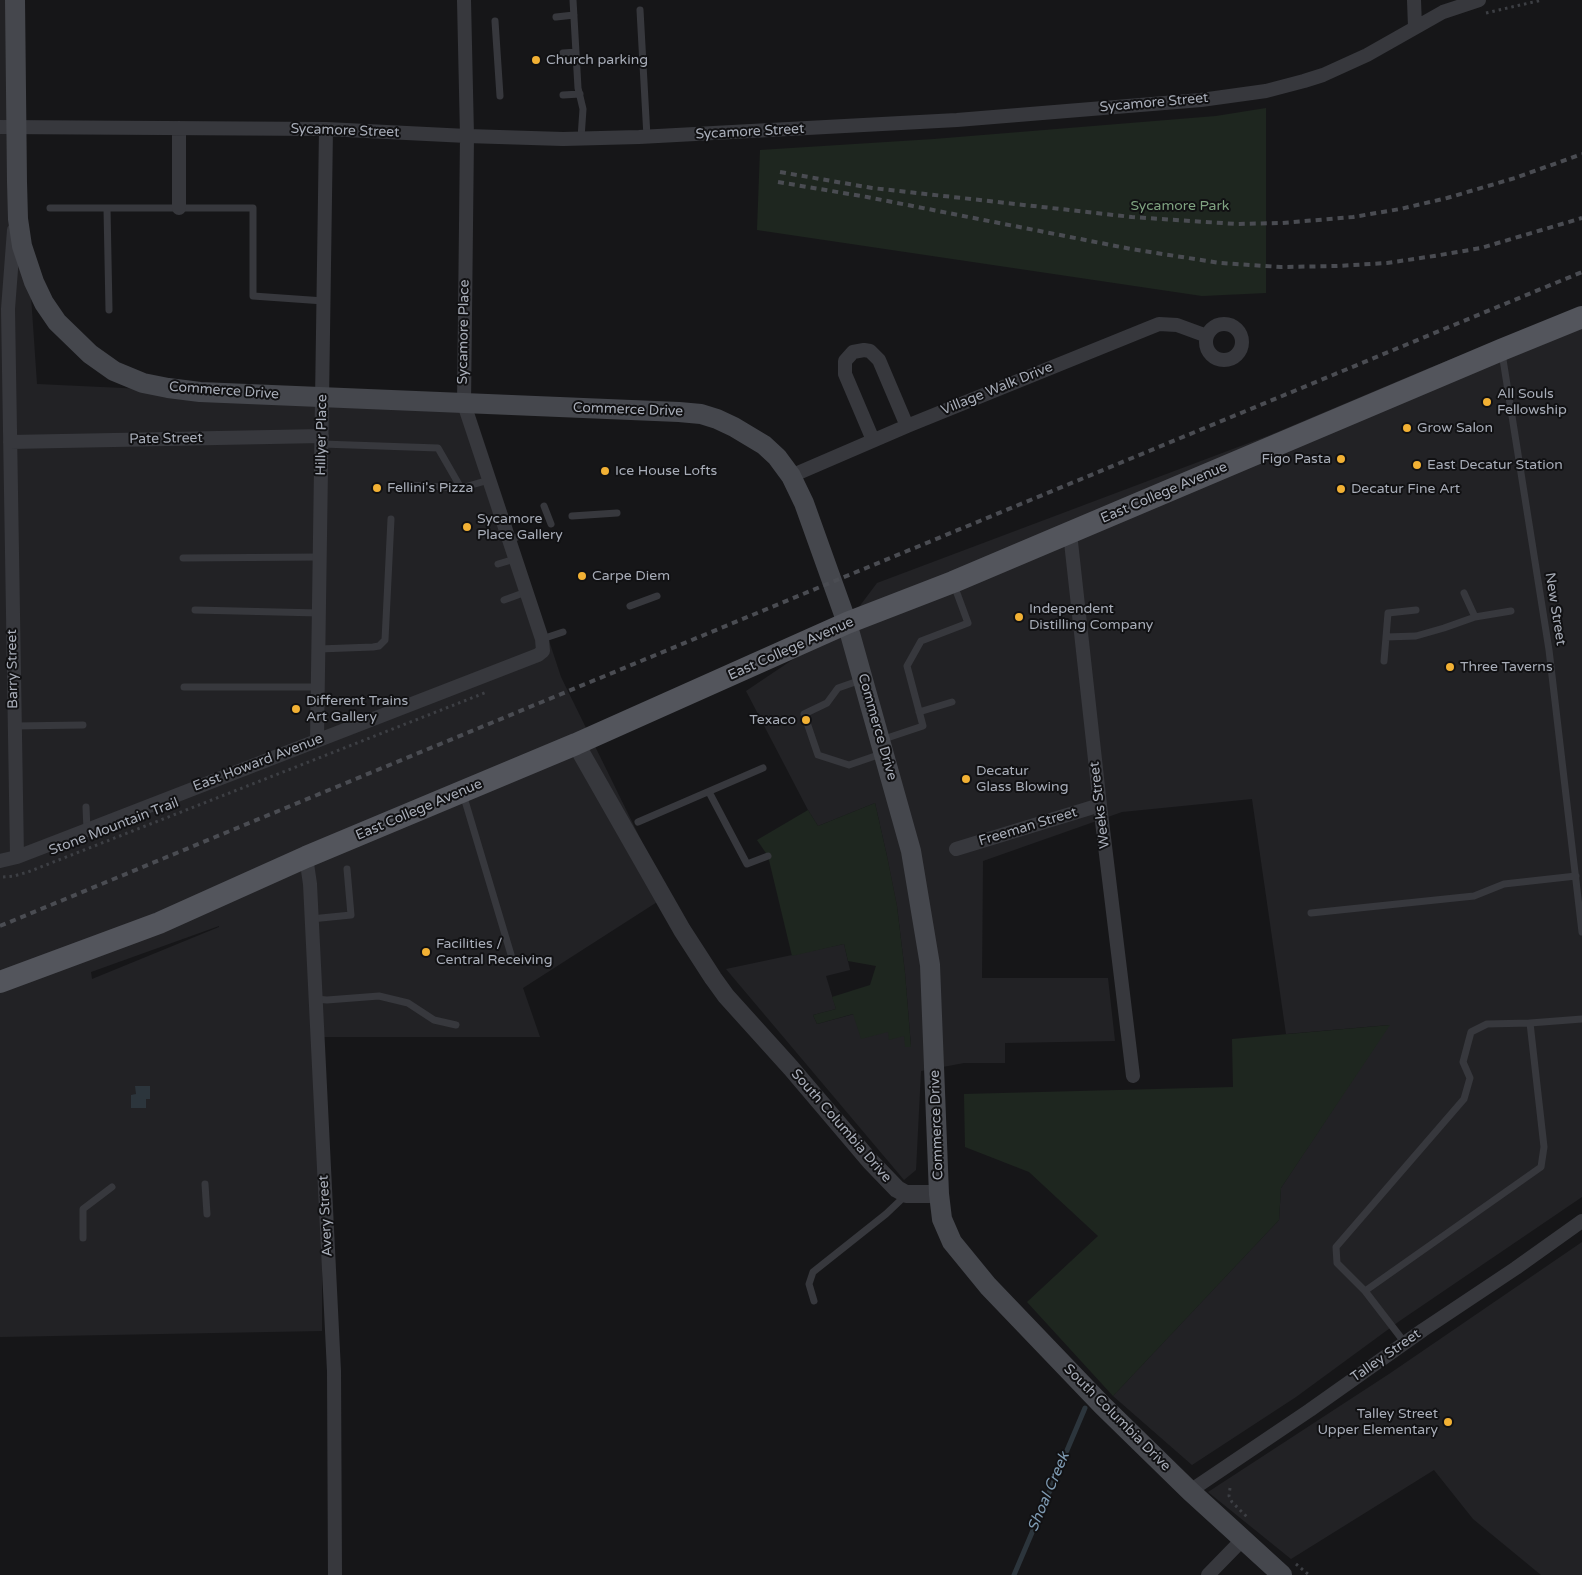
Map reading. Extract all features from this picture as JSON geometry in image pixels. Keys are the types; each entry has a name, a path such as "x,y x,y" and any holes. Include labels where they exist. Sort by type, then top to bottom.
{"main road":[{"name":"Commerce Drive","path":"15,0 8,127 17,182 18,219 22,246 34,282 44,303 58,322 90,354 114,371 143,383 200,392 701,414 717,419 734,428 764,445 777,457 790,476 804,503 847,623 911,851 930,965 939,1194"},
{"name":"East College Avenue","path":"0,982 159,923 306,857 576,744 847,623 953,582 1582,317"},
{"name":"South Columbia Drive","path":"939,1194 942,1219 952,1242 982,1279 1102,1406 1190,1491 1282,1575"}],"street":[{"name":"Sycamore Place","path":"464,0 467,136 464,404 542,645"},
{"path":"1414,0 1414,27"},
{"name":"Sycamore Street","path":"8,127 326,129 467,136 647,137 957,120 1201,100 1284,87 1323,75 1367,55 1443,12 1479,0"},
{"path":"179,128 179,208"},
{"name":"Hillyer Place","path":"317,740 326,129"},
{"name":"Barry Street","path":"17,182 8,309 10,442 5,505 17,857"},
{"name":"Village Walk Drive","path":"790,476 873,440 1159,324 1177,325 1207,336"},
{"path":"873,440 845,374 845,361 852,352 870,351 879,360 907,426"},
{"name":"Pate Street","path":"10,442 322,440"},
{"name":"Weeks Street","path":"1070,533 1100,805 1133,1076"},
{"name":"East Howard Avenue","path":"0,861 17,857 538,655 542,645"},
{"name":"South Columbia Drive","path":"576,744 682,930 713,978 732,1003 801,1079 870,1161 897,1189 906,1194"},
{"name":"Freeman Street","path":"956,848 1100,805"},
{"name":"Avery Street","path":"306,857 309,878 334,1371 335,1575"},
{"path":"906,1194 939,1194"},
{"name":"Talley Street","path":"1190,1491 1582,1221"},
{"path":"1208,1575 1243,1539"}],"lane":[{"path":"573,0 576,52 583,109 581,138"},
{"path":"640,10 647,137"},
{"path":"556,17 574,15"},
{"path":"495,21 500,96"},
{"path":"563,54 576,52"},
{"path":"563,95 580,94"},
{"path":"50,208 253,208 253,296 324,301"},
{"path":"107,208 109,310"},
{"name":"New Street","path":"1501,350 1549,650 1582,932"},
{"path":"322,440 438,448 460,488"},
{"path":"408,485 460,488 489,480"},
{"path":"544,506 551,524"},
{"path":"572,516 617,513"},
{"path":"319,649 365,648 379,646 386,640 390,520"},
{"path":"509,540 525,534"},
{"path":"183,558 320,557"},
{"path":"498,564 515,559"},
{"path":"863,679 838,688 826,703 804,714 818,755 849,764 923,726 907,666 921,641 968,622 953,582"},
{"path":"504,600 526,592"},
{"path":"1464,593 1475,617"},
{"path":"630,606 656,596"},
{"path":"195,610 319,613"},
{"path":"1384,661 1388,612 1416,610"},
{"path":"1386,637 1416,636 1475,617 1511,612"},
{"path":"542,645 563,632"},
{"path":"184,686 318,686"},
{"path":"919,712 952,702"},
{"path":"14,726 84,725"},
{"path":"638,822 763,768"},
{"path":"462,792 512,958"},
{"path":"709,792 747,864 768,856"},
{"path":"86,806 87,830"},
{"path":"311,919 351,915 347,869"},
{"path":"1311,913 1474,896 1504,884 1576,876"},
{"path":"315,999 327,1000 379,996 408,1003 434,1020 456,1025"},
{"path":"1405,1343 1365,1291 1337,1263 1336,1247 1464,1099 1470,1078 1463,1062 1471,1032 1487,1024 1582,1019"},
{"path":"1365,1291 1541,1167 1544,1147 1530,1023"},
{"path":"205,1184 207,1214"},
{"path":"83,1238 83,1208 112,1187"},
{"path":"814,1301 809,1284 813,1272 886,1214 906,1194"}],"path":[{"name":"Stone Mountain Trail","path":"0,877 28,872 496,689"}],"shaded area":[{"path":"0,0 15,0 19,121 37,384 464,404 481,435 561,677 668,895 523,988 540,1037 322,1037 322,1331 0,1337","holes":["219,927 92,979 91,972"]},
{"path":"1582,307 1582,1197 1401,1320 1296,1397 1192,1465 1113,1396 1279,1220 1281,1188 1389,1025 1286,1034 1252,799 1122,812 983,861 982,978 1108,978 1115,1041 1005,1043 1005,1063 964,1063 921,1071 916,1170 904,1180 726,969 844,944 850,970 826,976 836,1009 813,1015 817,1024 854,1014 889,1032 904,1036 911,1046 897,906 875,803 818,826 746,691 847,623 877,583 1270,435 1429,368"},
{"path":"135,1086 150,1086 150,1099 146,1099 146,1108 131,1108 131,1095 136,1094"},
{"name":"Talley Street Upper Elementary","path":"1582,1242 1582,1575 1541,1575 1473,1519 1434,1470 1291,1559 1208,1492 1389,1374"}],"green space":[{"name":"Sycamore Park","path":"1266,108 1266,293 1202,296 757,230 760,150 934,139 1216,116"},
{"path":"875,803 897,906 911,1047 905,1047 904,1036 889,1040 888,1032 861,1039 853,1014 817,1024 813,1015 836,1009 832,997 870,985 876,966 848,961 844,944 792,956 768,856 757,840 808,810 818,826"},
{"path":"1390,1025 1281,1188 1279,1220 1113,1396 1027,1302 1098,1236 1029,1172 965,1147 964,1094 1233,1087 1232,1039"}],"waterway":[{"name":"Shoal Creek","path":"1014,1575 1085,1408"}],"railway":[{"path":"780,172 872,188 1132,217 1236,224 1282,223 1353,217 1400,209 1447,198 1515,178 1582,154"},
{"path":"778,182 867,197 1131,249 1220,263 1281,267 1387,263 1434,256 1481,248 1582,218"},
{"path":"0,926 1582,272"}],"place":[{"name":"Church parking","path":"536,60"},
{"name":"All Souls Fellowship","path":"1487,402"},
{"name":"Grow Salon","path":"1407,428"},
{"name":"Figo Pasta","path":"1341,459"},
{"name":"East Decatur Station","path":"1417,465"},
{"name":"Ice House Lofts","path":"605,471"},
{"name":"Fellini's Pizza","path":"377,488"},
{"name":"Decatur Fine Art","path":"1341,489"},
{"name":"Sycamore Place Gallery","path":"467,527"},
{"name":"Carpe Diem","path":"582,576"},
{"name":"Independent Distilling Company","path":"1019,617"},
{"name":"Three Taverns","path":"1450,667"},
{"name":"Different Trains Art Gallery","path":"296,709"},
{"name":"Texaco","path":"806,720"},
{"name":"Decatur Glass Blowing","path":"966,779"},
{"name":"Facilities / Central Receiving","path":"426,952"},
{"name":"Talley Street Upper Elementary","path":"1448,1422"}]}
